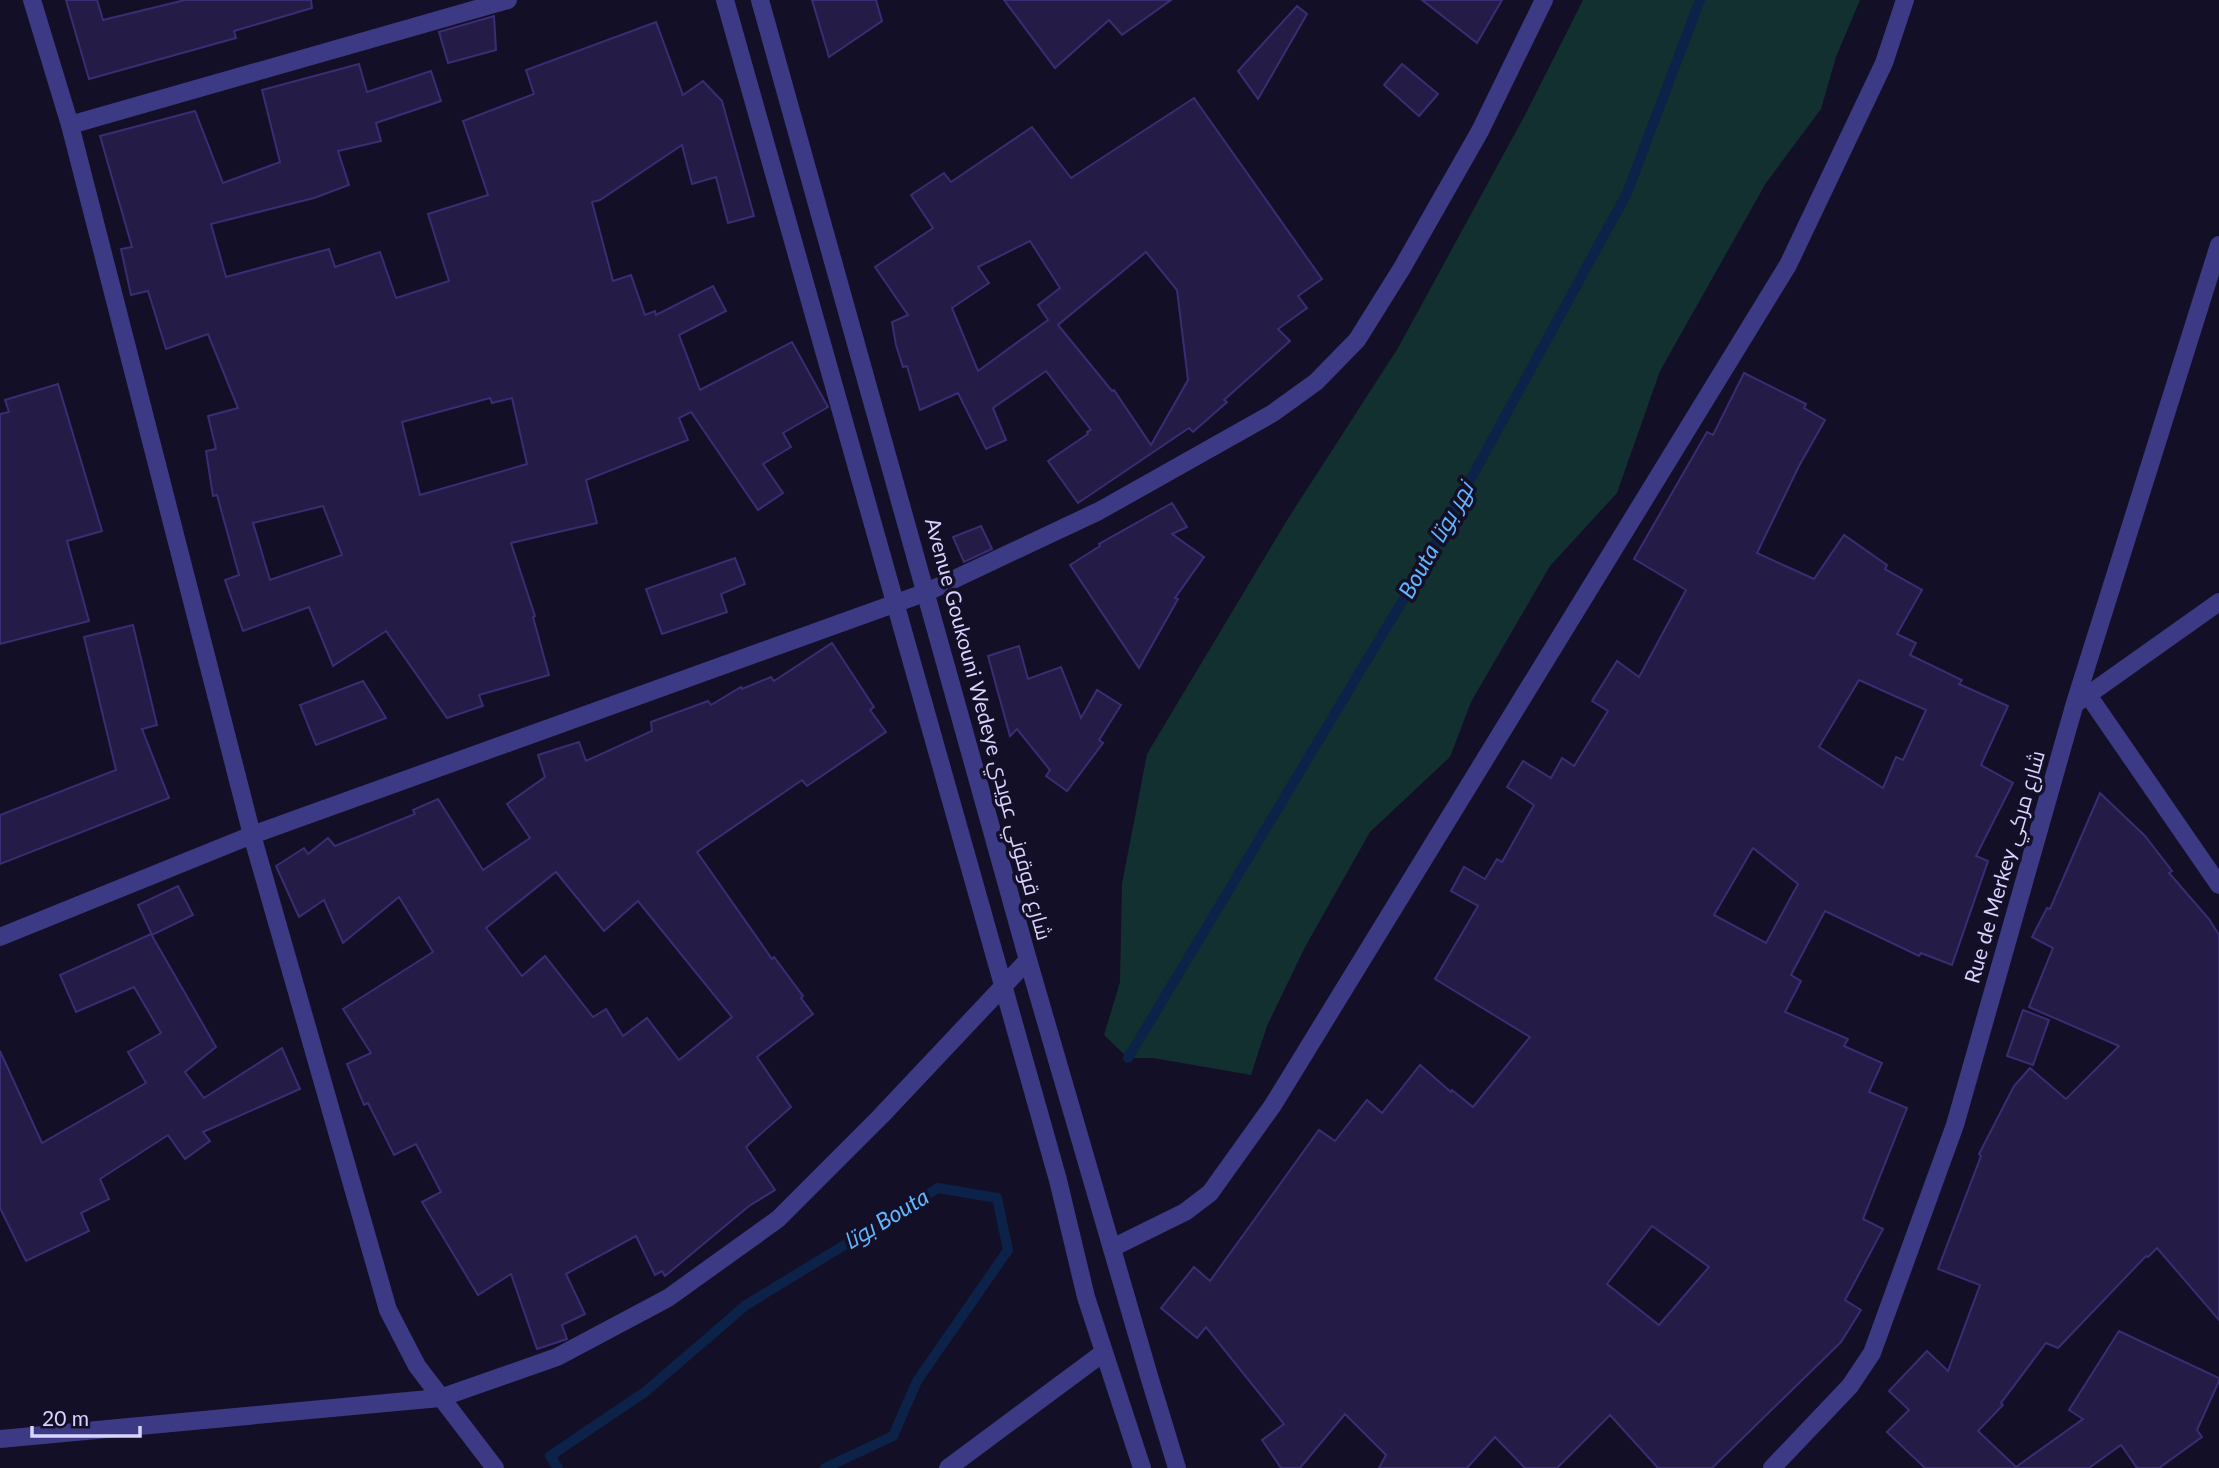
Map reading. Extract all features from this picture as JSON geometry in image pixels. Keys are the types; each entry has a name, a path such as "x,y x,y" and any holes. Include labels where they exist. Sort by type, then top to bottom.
{"street":[{"path":"33,0 69,125 252,835 388,1310 417,1366 494,1467"},
{"path":"69,125 508,0"},
{"path":"725,0 1058,1180 1086,1297 1142,1468"},
{"name":"Avenue Goukouni Wedeye شارع قوقوني عويدي","path":"760,0 1028,960 1177,1468"},
{"path":"0,937 252,835 927,592 1099,511 1273,414 1316,382 1357,340 1402,268 1479,131 1544,0"},
{"path":"1112,1248 1198,1204 1210,1193 1273,1105 1788,265 1884,63 1905,0"},
{"name":"Rue de Merkey شارع مركي","path":"1772,1468 1850,1386 1872,1353 1955,1125 2219,245"},
{"path":"2219,602 2082,699 2219,886"},
{"path":"0,1439 440,1398 556,1357 668,1298 778,1219 881,1116 1028,960"},
{"path":"948,1468 1103,1353"}],"green space":[{"path":"1583,0 1860,0 1836,57 1821,109 1766,183 1660,371 1617,493 1550,566 1471,702 1450,757 1370,832 1305,947 1267,1026 1251,1075 1153,1058 1128,1058 1104,1035 1120,982 1122,884 1147,754 1289,517 1398,348 1525,115"}],"building":[{"path":"66,0 97,0 103,20 185,0 311,0 312,8 234,31 236,38 89,79"},
{"path":"812,0 876,0 882,21 829,57"},
{"path":"1004,0 1171,0 1122,35 1109,20 1055,68"},
{"path":"1422,0 1502,0 1477,43"},
{"path":"1297,6 1307,14 1258,99 1238,71"},
{"path":"494,16 496,50 448,63 439,32"},
{"path":"656,22 683,95 703,81 722,101 754,216 728,223 716,177 692,184 682,145 600,200 592,202 613,281 631,275 645,315 655,311 656,315 713,286 726,311 679,335 700,390 792,342 828,407 783,433 791,447 763,464 783,493 758,510 691,412 679,418 688,440 586,480 597,523 511,543 535,616 533,617 549,675 479,695 483,706 447,718 386,631 333,666 309,607 243,631 225,580 239,575 217,495 213,496 206,451 216,449 208,416 238,408 208,334 166,349 148,291 131,295 121,249 132,247 100,136 195,111 223,183 280,162 262,90 359,64 367,92 431,71 441,101 376,123 381,141 338,151 349,185 314,198 211,224 226,277 329,249 335,267 380,252 396,298 449,281 428,214 488,195 463,121 534,94 526,70","holes":["490,398 492,403 512,398 527,464 420,495 402,422","323,506 342,555 270,580 253,523"]},
{"path":"1402,64 1438,94 1419,116 1384,85"},
{"path":"1194,98 1322,279 1298,296 1307,308 1278,329 1290,341 1224,400 1227,402 1193,432 1189,428 1078,503 1048,461 1091,430 1046,371 993,408 1006,440 986,449 958,393 920,410 907,366 903,367 896,345 892,322 908,315 875,267 933,228 911,195 944,173 951,182 1032,127 1071,178","holes":["1030,241 1060,288 1038,305 1048,320 978,371 952,308 989,283 978,267","1146,252 1177,290 1188,380 1151,445 1114,390 1112,391 1058,325"]},
{"path":"1744,373 1806,404 1804,408 1825,420 1799,466 1757,553 1814,579 1844,535 1887,565 1885,569 1922,590 1897,634 1916,643 1910,655 1962,680 1959,684 2008,706 1981,765 2013,783 1976,856 1988,861 1952,965 1921,953 1919,956 1825,911 1791,975 1801,981 1785,1012 1848,1039 1844,1046 1882,1063 1869,1092 1907,1108 1863,1219 1883,1229 1845,1300 1861,1310 1841,1342 1712,1468 1658,1468 1610,1415 1557,1468 1525,1468 1495,1437 1467,1468 1379,1468 1386,1455 1345,1414 1300,1468 1281,1468 1262,1440 1284,1424 1206,1327 1197,1338 1161,1308 1194,1267 1210,1281 1319,1130 1335,1141 1367,1100 1382,1113 1420,1065 1473,1107 1530,1037 1435,979 1478,906 1451,891 1464,867 1485,879 1497,859 1502,862 1534,805 1507,787 1523,761 1551,778 1562,758 1574,766 1608,711 1592,701 1617,661 1639,677 1686,590 1634,559 1707,432 1713,435","holes":["1859,680 1926,710 1903,760 1896,757 1883,788 1819,747","1753,848 1798,884 1766,943 1714,915","1652,1226 1709,1267 1659,1325 1607,1284"]},
{"path":"58,384 102,531 67,541 89,621 0,644 0,414 9,412 5,400"},
{"path":"1172,503 1187,527 1172,534 1204,557 1175,598 1178,599 1139,668 1070,565 1100,546 1099,544"},
{"path":"981,526 992,549 964,562 953,537"},
{"path":"735,558 745,584 721,594 727,612 662,634 646,589"},
{"path":"133,625 157,725 142,729 169,798 0,864 0,815 116,770 84,637"},
{"path":"832,643 874,707 870,710 886,732 807,786 802,780 697,852 772,959 774,957 803,996 801,998 813,1014 757,1057 791,1107 746,1147 775,1190 749,1206 665,1276 662,1271 655,1275 636,1236 566,1274 585,1314 562,1325 567,1339 537,1349 511,1274 478,1295 422,1202 441,1192 416,1144 394,1155 368,1103 364,1105 347,1064 371,1053 343,1009 433,952 399,897 343,943 324,900 299,917 276,866 304,848 308,854 328,838 335,846 415,814 413,810 438,799 483,870 530,838 507,804 545,777 538,755 579,742 586,761 652,731 651,722 708,701 711,705 741,687 742,689 771,677 774,681","holes":["556,872 604,931 638,901 732,1017 679,1060 647,1018 623,1036 606,1009 593,1017 545,956 522,976 486,928"]},
{"path":"1019,646 1028,679 1061,667 1081,718 1097,690 1121,705 1099,740 1103,743 1067,791 1046,776 1050,770 1017,729 1010,736 988,656"},
{"path":"363,681 386,718 316,745 300,705"},
{"path":"2100,793 2145,836 2172,871 2169,873 2209,919 2219,935 2219,1320 2157,1248 2146,1256 2058,1348 2046,1343 2001,1403 2003,1405 1978,1431 2016,1467 2083,1419 2069,1410 2119,1331 2219,1378 2219,1381 2197,1430 2202,1437 2159,1468 2137,1468 2121,1445 2089,1468 1925,1468 1887,1432 1909,1410 1889,1391 1927,1351 1948,1371 1980,1285 1938,1269 1981,1156 1979,1154 2014,1086 2030,1068 2066,1099 2119,1046 2029,1007 2053,948 2032,937 2047,908 2050,909"},
{"path":"178,886 193,915 152,935 138,905"},
{"path":"151,934 216,1047 185,1072 204,1098 282,1048 300,1089 203,1132 210,1141 185,1159 168,1135 100,1179 109,1199 81,1213 89,1231 26,1261 0,1208 0,1051 42,1143 146,1083 128,1052 161,1033 134,987 76,1012 60,975"},
{"path":"2023,1010 2049,1020 2033,1065 2007,1056"}],"waterway":[{"name":"Bouta نهر بوتا","path":"1128,1058 1421,570 1627,193 1700,0"},
{"name":"بوتا Bouta","path":"558,1468 550,1456 645,1392 746,1305 938,1188 997,1198 1008,1250 917,1381 893,1436 825,1468"}]}
